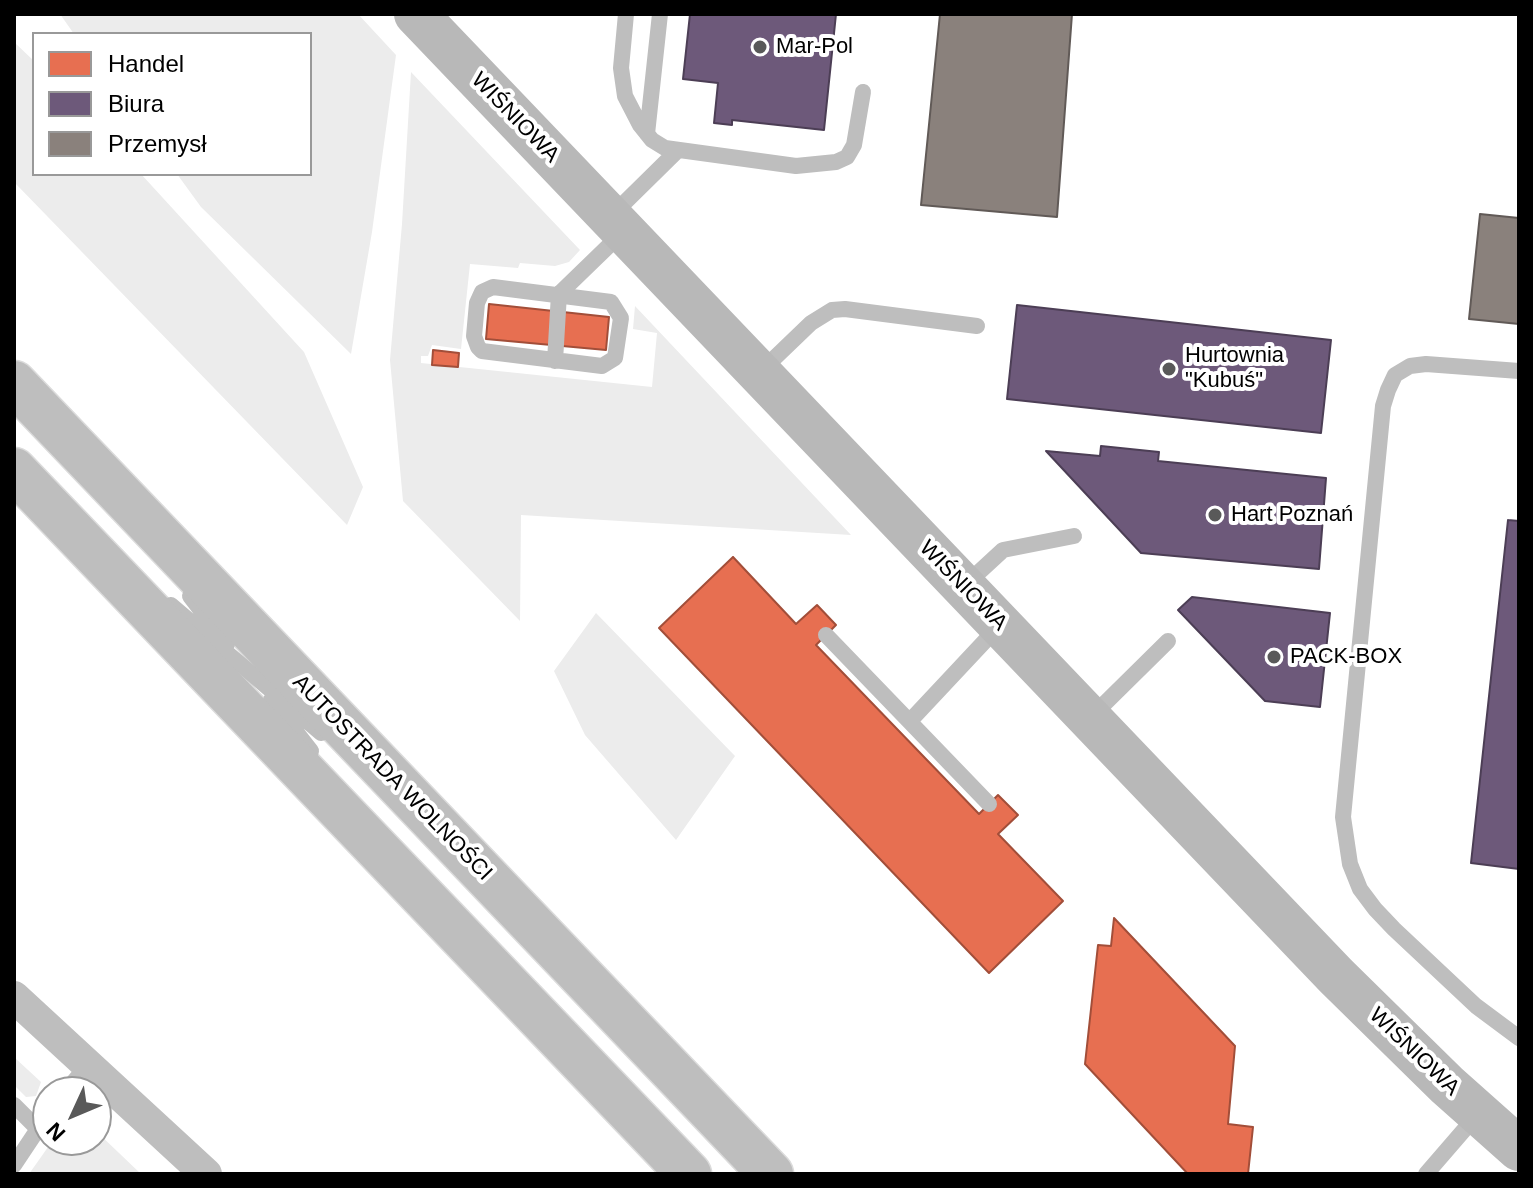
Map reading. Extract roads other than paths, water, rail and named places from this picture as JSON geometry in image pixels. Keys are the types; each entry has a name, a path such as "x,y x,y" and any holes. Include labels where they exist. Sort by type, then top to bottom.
{"highway":[{"name":"AUTOSTRADA WOLNOŚCI","path":"14,383 771,1174"},
{"path":"19,476 689,1174"}],"street":[{"name":"WIŚNIOWA","path":"416,14 1336,976 1478,1114 1519,1149"},
{"path":"14,997 206,1174"}],"lane":[{"path":"626,14 622,82 632,112 647,134 665,148 796,166 836,162 847,157 854,145 863,92"},
{"path":"647,134 660,14"},
{"path":"555,361 559,294 677,151"},
{"path":"493,287 605,300 616,307 621,318 617,353 607,364 555,361 488,354 478,347 474,336 477,303 487,289 493,287"},
{"path":"759,373 811,323 832,310 845,309 977,326"},
{"path":"1519,371 1426,364 1410,366 1395,375 1388,390 1383,406 1343,817 1350,864 1360,889 1375,909 1476,1006 1519,1038"},
{"path":"69,440 427,901"},
{"path":"19,476 471,861"},
{"path":"964,586 1003,550 1074,536"},
{"path":"910,721 1000,625"},
{"path":"826,635 989,804"},
{"path":"1089,718 1168,641"},
{"path":"79,1076 88,1065"},
{"path":"14,1105 32,1123"},
{"path":"1426,1174 1478,1114"},
{"path":"14,1165 32,1138"}],"place":[{"name":"Mar-Pol","path":"760,47"},
{"name":"Hurtownia \"Kubuś\"","path":"1169,369"},
{"name":"Hart Poznań","path":"1215,515"},
{"name":"PACK-BOX","path":"1274,657"}]}
